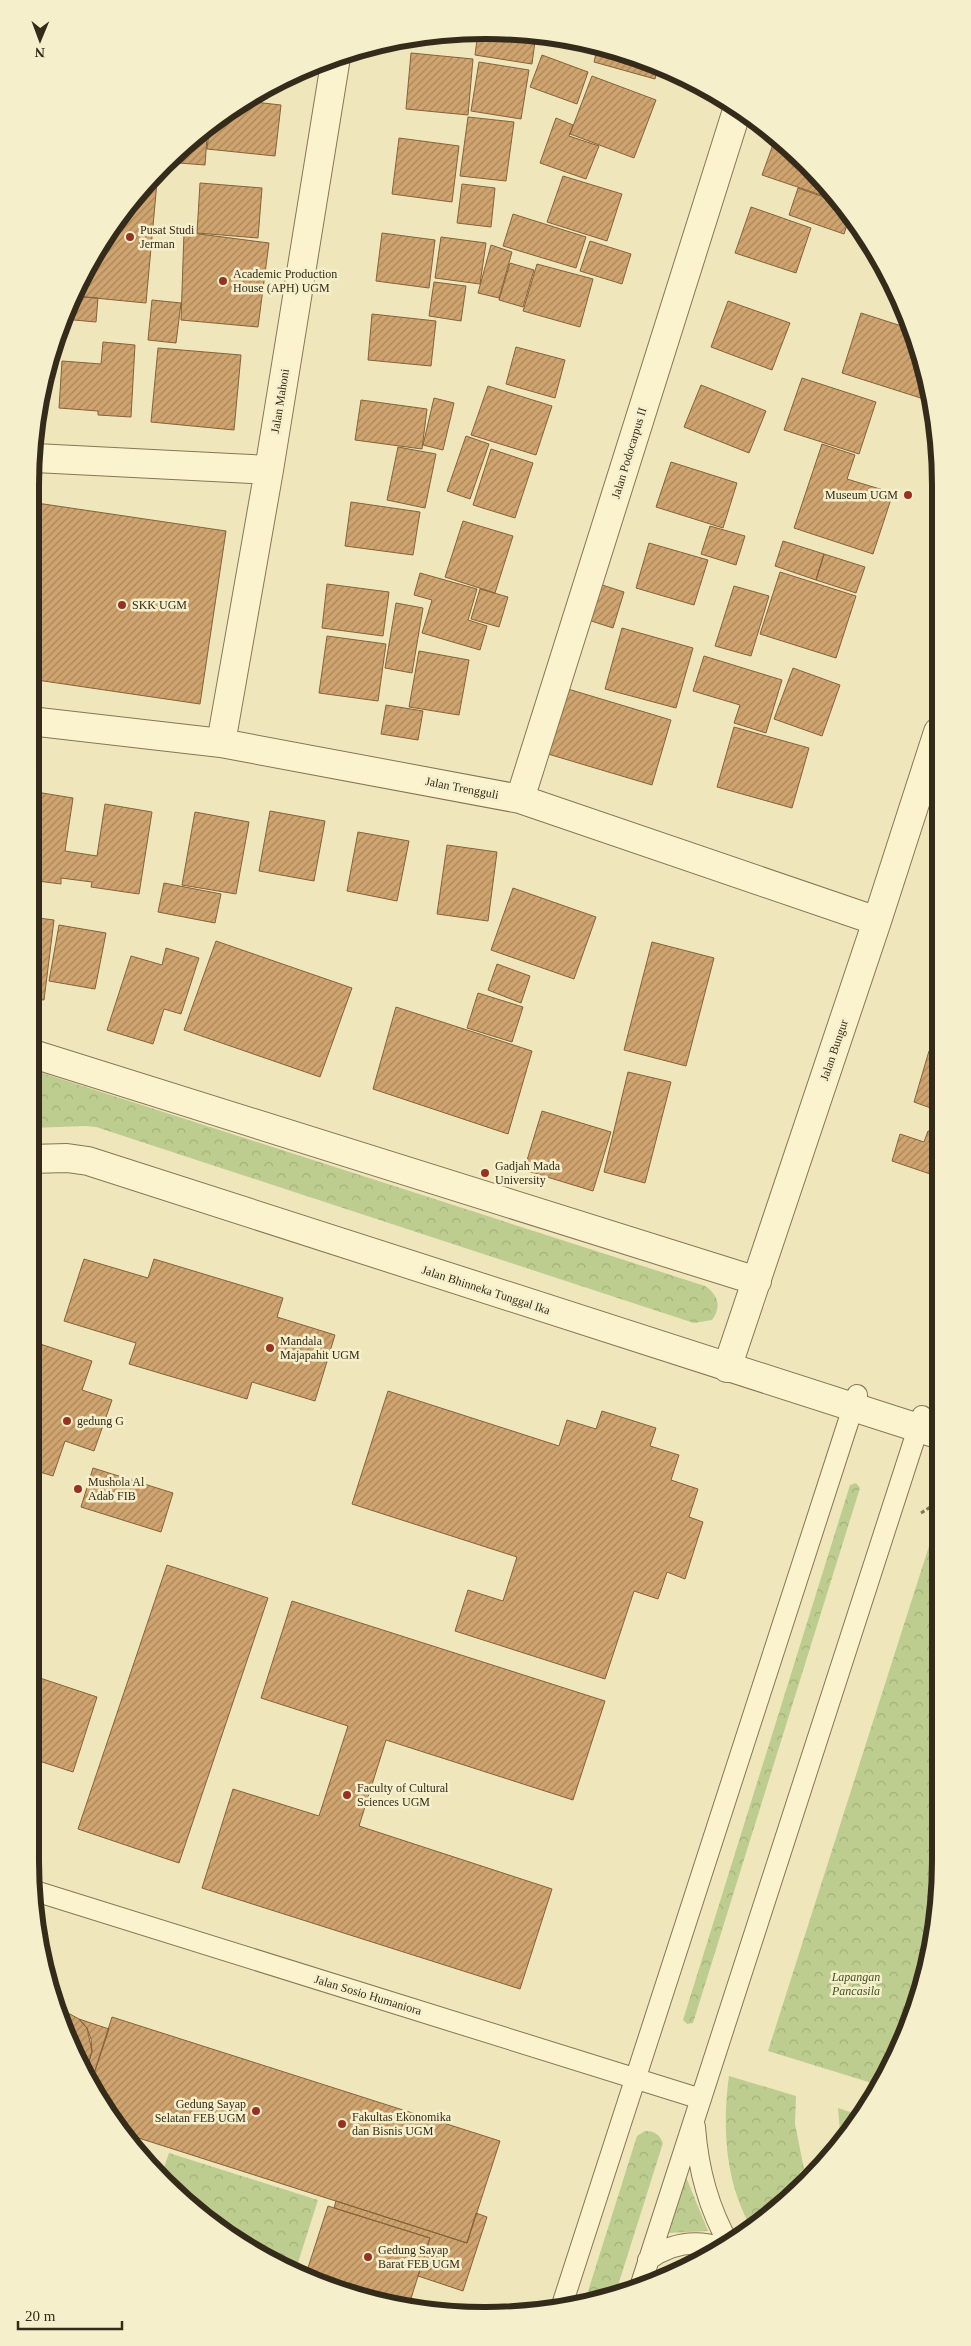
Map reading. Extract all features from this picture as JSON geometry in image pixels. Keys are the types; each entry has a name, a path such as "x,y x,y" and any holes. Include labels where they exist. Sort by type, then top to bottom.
{"street":[{"name":"Jalan Mahoni","path":"221,743 335,65"},
{"name":"Jalan Podocarpus II","path":"520,799 735,115"},
{"path":"40,458 268,470"},
{"name":"Jalan Trengguli","path":"39,722 221,743 520,799 878,921"},
{"name":"Jalan Bungur","path":"729,1362 878,921 932,751"},
{"path":"39,1056 757,1281"},
{"name":"Jalan Bhinneka Tunggal Ika","path":"39,1159 67,1158 88,1161 930,1425"}],"lane":[{"path":"564,2300 855,1401"},
{"path":"643,2278 694,2119 930,1425"},
{"name":"Jalan Sosio Humaniora","path":"40,1894 701,2099"},
{"path":"694,2119 696,2144 708,2197 726,2237"},
{"path":"648,2260 662,2250 673,2246 706,2243 712,2245"}],"green space":[{"path":"39,1072 705,1286 716,1297 717,1310 712,1320 694,1323 96,1127 39,1128"},
{"path":"856,1483 860,1488 693,2023 687,2024 683,2020 850,1485"},
{"name":"Lapangan Pancasila","path":"929,1546 932,1547 931,1890 924,1948 909,2004 886,2058 872,2083 768,2051"},
{"path":"729,2076 796,2096 795,2124 804,2169 800,2172 801,2176 780,2196 748,2222 742,2210 731,2173 726,2134"},
{"path":"838,2108 854,2113 840,2132"},
{"path":"645,2131 651,2132 660,2137 663,2143 617,2287 587,2296 637,2136"},
{"path":"169,2153 318,2200 297,2265 237,2232 191,2196 163,2169"},
{"path":"686,2177 708,2231 669,2233"}],"building":[{"path":"477,39 535,42 532,64 475,55"},
{"path":"411,53 473,59 468,115 406,109"},
{"path":"596,53 629,62 656,73 655,79 594,62"},
{"path":"542,55 588,72 577,104 530,87"},
{"path":"479,62 529,70 521,119 471,111"},
{"path":"592,76 656,100 634,158 570,134"},
{"path":"257,102 281,105 275,156 207,149 209,135"},
{"path":"468,117 514,122 506,181 460,176"},
{"path":"556,118 573,125 569,136 599,146 586,179 540,163"},
{"path":"207,137 205,165 179,163 191,150"},
{"path":"399,138 459,146 452,202 392,194"},
{"path":"773,144 822,192 821,195 762,175"},
{"path":"563,176 622,194 607,241 547,222"},
{"path":"200,183 262,188 258,238 197,233"},
{"name":"Pusat Studi Jerman","path":"157,184 146,303 81,297 114,237"},
{"path":"462,184 495,188 491,227 457,223"},
{"path":"798,188 827,198 847,224 844,234 789,215"},
{"path":"751,207 811,228 796,273 735,253"},
{"path":"513,214 586,237 576,268 503,246"},
{"name":"Academic Production House (APH) UGM","path":"184,232 269,243 258,327 181,320"},
{"path":"382,233 435,240 429,288 376,281"},
{"path":"441,237 486,243 480,284 435,278"},
{"path":"590,241 631,254 622,284 580,271"},
{"path":"491,245 512,252 499,298 478,293"},
{"path":"510,263 534,270 523,307 499,300"},
{"path":"537,264 593,279 580,327 523,311"},
{"path":"434,282 466,286 461,321 429,316"},
{"path":"81,297 98,298 96,322 71,320"},
{"path":"152,300 181,303 176,343 148,340"},
{"path":"728,301 790,323 772,370 711,347"},
{"path":"861,313 903,326 909,342 924,399 842,373"},
{"path":"372,314 436,321 431,366 368,360"},
{"path":"103,342 135,345 131,417 98,415 98,411 59,408 62,361 101,364"},
{"path":"516,347 565,360 555,398 506,384"},
{"path":"158,348 241,355 234,430 151,422"},
{"path":"802,378 876,402 859,454 784,430"},
{"path":"701,385 766,411 749,453 684,427"},
{"path":"488,386 552,406 536,455 471,435"},
{"path":"434,398 454,403 443,450 423,445"},
{"path":"361,400 427,409 422,449 355,440"},
{"path":"466,436 489,444 470,499 447,491"},
{"path":"822,444 855,455 847,479 893,493 873,554 794,528"},
{"path":"398,447 436,454 425,508 387,500"},
{"path":"491,449 533,463 515,518 473,505"},
{"path":"671,462 737,483 723,528 656,507"},
{"path":"351,502 420,512 413,555 345,546"},
{"name":"SKK UGM","path":"39,503 226,531 200,704 39,680"},
{"path":"463,521 513,536 495,593 445,577"},
{"path":"710,526 745,536 736,565 701,554"},
{"path":"783,541 824,554 816,580 775,566"},
{"path":"649,543 708,560 694,605 636,588"},
{"path":"824,554 865,567 856,593 816,580"},
{"path":"780,572 856,596 836,658 760,634"},
{"path":"420,573 477,589 468,620 487,626 480,650 422,633 432,600 414,595"},
{"path":"596,583 624,592 613,628 585,619"},
{"path":"327,584 389,592 383,636 322,628"},
{"path":"734,586 769,596 751,656 715,646"},
{"path":"480,589 508,597 499,627 471,619"},
{"path":"396,603 423,608 412,673 385,668"},
{"path":"622,628 693,648 676,708 605,689"},
{"path":"327,636 386,644 378,701 319,693"},
{"path":"419,651 469,660 459,715 409,707"},
{"path":"704,656 782,680 766,733 734,723 740,705 693,691"},
{"path":"793,668 840,685 822,736 774,719"},
{"path":"568,689 671,720 652,785 548,754"},
{"path":"386,705 423,711 418,740 381,734"},
{"path":"734,727 809,748 792,808 717,787"},
{"path":"39,792 73,798 65,851 97,856 105,804 152,812 139,894 91,887 92,882 61,878 61,884 39,881"},
{"path":"270,811 325,821 314,881 259,871"},
{"path":"195,812 249,822 236,894 182,885"},
{"path":"358,832 409,841 397,901 347,891"},
{"path":"447,845 497,852 488,921 437,914"},
{"path":"164,883 221,894 215,923 158,912"},
{"path":"513,888 596,917 574,979 491,950"},
{"path":"39,918 54,920 44,1000 39,999"},
{"path":"59,925 106,933 95,989 49,981"},
{"path":"216,941 352,988 320,1077 184,1030"},
{"path":"652,942 714,958 686,1066 624,1050"},
{"path":"166,948 199,958 181,1014 164,1009 153,1044 107,1030 131,956 162,965"},
{"path":"497,964 530,976 521,1003 488,990"},
{"path":"478,993 523,1007 512,1042 467,1028"},
{"path":"396,1007 532,1051 508,1134 373,1089"},
{"path":"929,1051 932,1052 932,1108 914,1102"},
{"path":"628,1072 671,1082 645,1183 604,1172"},
{"path":"542,1111 611,1132 593,1191 524,1170"},
{"path":"928,1131 932,1132 932,1175 892,1161 900,1134 924,1142"},
{"path":"84,1259 148,1278 154,1259 283,1298 277,1317 335,1335 315,1401 252,1382 247,1399 129,1364 136,1343 64,1321"},
{"name":"gedung G","path":"39,1344 92,1361 82,1390 112,1400 94,1451 65,1441 53,1476 39,1472"},
{"path":"388,1391 559,1446 567,1420 596,1429 602,1411 656,1428 650,1446 679,1455 671,1480 698,1489 689,1517 703,1522 685,1579 667,1572 658,1599 634,1591 605,1679 455,1631 468,1590 503,1601 517,1557 352,1504"},
{"path":"93,1468 173,1493 161,1532 81,1507"},
{"path":"167,1565 268,1598 179,1863 78,1829"},
{"name":"Faculty of Cultural Sciences UGM","path":"292,1601 605,1701 573,1800 386,1740 359,1826 552,1889 520,1989 202,1888 233,1789 319,1816 348,1726 261,1698"},
{"path":"40,1678 97,1697 73,1772 39,1761"},
{"path":"66,2013 79,2019 87,2028 92,2051 88,2064"},
{"name":"Gedung Sayap Selatan FEB UGM","path":"112,2017 500,2141 467,2243 135,2137 114,2109 94,2074"},
{"path":"79,2019 109,2029 94,2074 88,2064 92,2051 91,2039 87,2028"},
{"path":"336,2201 467,2243 476,2213 487,2217 463,2291 418,2276 430,2238 334,2208"},
{"name":"Gedung Sayap Barat FEB UGM","path":"328,2206 430,2238 410,2301 342,2284 307,2270"}],"place":[{"name":"Pusat Studi Jerman","path":"130,237"},
{"name":"Academic Production House (APH) UGM","path":"223,281"},
{"name":"Museum UGM","path":"908,495"},
{"name":"SKK UGM","path":"122,605"},
{"name":"Gadjah Mada University","path":"485,1173"},
{"name":"Mandala Majapahit UGM","path":"270,1348"},
{"name":"gedung G","path":"67,1421"},
{"name":"Mushola Al Adab FIB","path":"78,1489"},
{"name":"Faculty of Cultural Sciences UGM","path":"347,1795"},
{"name":"Gedung Sayap Selatan FEB UGM","path":"256,2111"},
{"name":"Fakultas Ekonomika dan Bisnis UGM","path":"342,2124"},
{"name":"Gedung Sayap Barat FEB UGM","path":"368,2257"}]}
